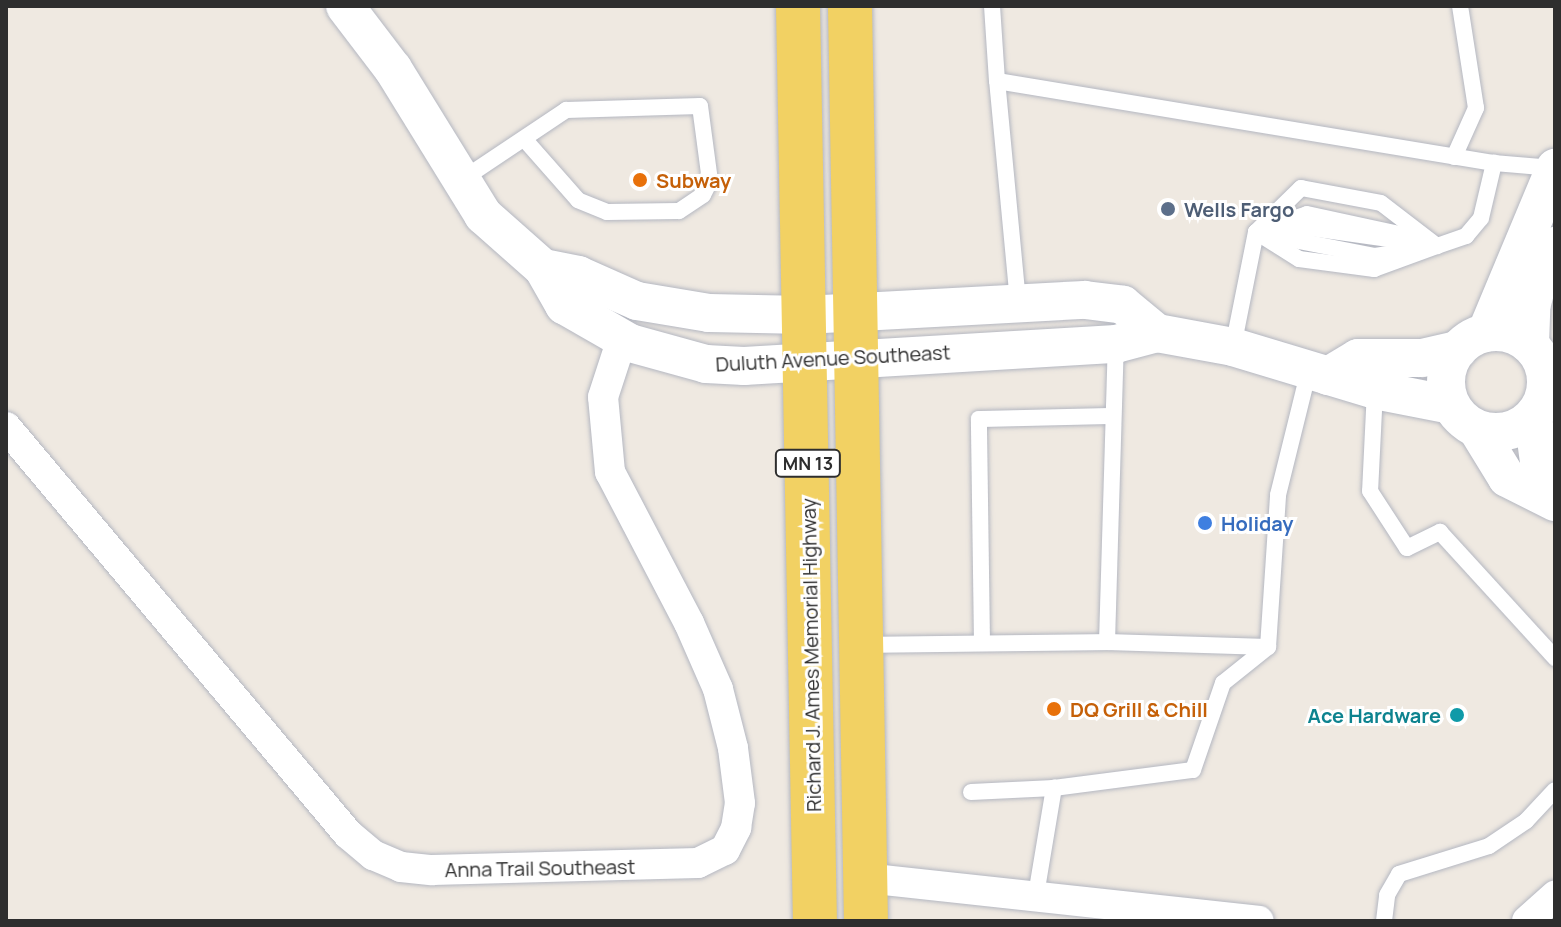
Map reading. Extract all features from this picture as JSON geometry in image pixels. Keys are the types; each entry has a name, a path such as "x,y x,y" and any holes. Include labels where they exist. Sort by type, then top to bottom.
{"main road":[{"name":"Richard J. Ames Memorial Highway","path":"798,6 815,921"},
{"name":"MN 13","path":"850,6 866,921"}],"street":[{"name":"Duluth Avenue Southeast","path":"345,6 393,69 459,182 483,215 543,268 564,305 622,339 706,364 806,362 1116,344 1157,333 1233,347 1464,417"},
{"path":"1555,168 1472,341 1447,376 1464,417 1507,478 1555,500"},
{"path":"1530,345 1534,294 1555,246"},
{"name":"Duluth Avenue Southeast","path":"543,268 662,306 805,315 1085,300 1123,305 1157,333"},
{"path":"1318,373 1358,358 1422,358 1502,332 1530,345 1540,357 1546,388 1533,417 1539,462 1555,500"},
{"name":"Anna Trail Southeast","path":"6,427 348,834 373,855 401,867 432,870 698,863 725,850 736,828 740,803 733,748 718,689 689,623 610,472 604,445 603,397 622,339"},
{"path":"1464,417 1507,431 1533,417"},
{"path":"865,878 1259,921"},
{"path":"1527,921 1555,896"}],"lane":[{"path":"992,6 1018,302"},
{"path":"1454,157 1476,108 1460,6"},
{"path":"997,81 1454,157 1555,168"},
{"path":"459,182 526,141 547,118 566,110 700,106 710,181 703,195 679,211 607,212 590,206 561,183 526,141"},
{"path":"1256,232 1299,259 1374,269 1466,236 1481,218 1494,163"},
{"path":"1233,347 1256,232 1301,188 1381,203 1437,246"},
{"path":"1256,232 1304,227 1437,246"},
{"path":"1107,642 1116,344"},
{"path":"971,792 1054,788 1193,770 1223,683 1268,647 1278,495 1318,373"},
{"path":"1375,390 1370,491 1407,548 1440,532 1555,658"},
{"path":"982,643 979,419 1112,416"},
{"path":"861,645 1107,642 1268,647"},
{"path":"1036,895 1054,788"},
{"path":"1384,921 1387,895 1399,874 1489,846 1526,821 1555,790"}],"place":[{"name":"Subway","path":"640,180"},
{"name":"Wells Fargo","path":"1168,209"},
{"name":"Holiday","path":"1205,523"},
{"name":"DQ Grill & Chill","path":"1054,709"},
{"name":"Ace Hardware","path":"1457,715"}]}
